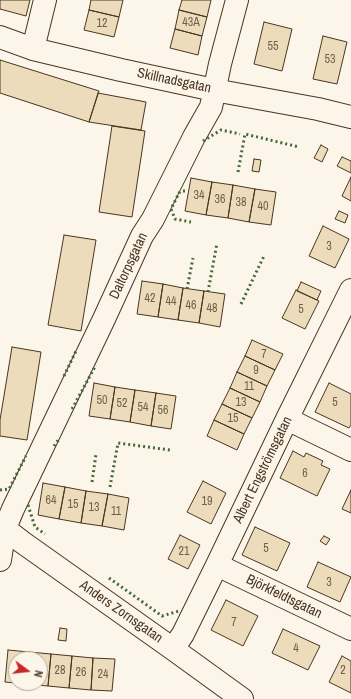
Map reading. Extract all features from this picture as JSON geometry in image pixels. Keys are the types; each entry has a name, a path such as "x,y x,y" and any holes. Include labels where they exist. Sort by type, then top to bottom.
{"street":[{"path":"34,49 45,0"},
{"name":"Daltorpsgatan","path":"0,560 2,526 104,318 142,236 211,107 237,0"},
{"name":"Skillnadsgatan","path":"0,37 34,49 121,70 214,90 318,109 351,117"},
{"name":"Albert Engströmsgatan","path":"173,648 183,634 218,565 287,419 351,290"},
{"path":"287,419 351,450"},
{"name":"Anders Zornsgatan","path":"2,526 22,542 173,648 242,699"},
{"name":"Björkfeldtsgatan","path":"218,565 351,629"}],"building":[{"path":"0,0 30,0 26,16 0,9"},
{"path":"91,0 123,0 119,17 89,10"},
{"path":"182,0 211,0 207,17 179,10"},
{"path":"89,10 119,17 114,37 84,30"},
{"path":"179,10 207,17 202,36 175,29"},
{"path":"264,22 292,29 282,71 254,64"},
{"path":"175,29 202,36 198,55 170,48"},
{"path":"323,36 347,42 337,84 313,79"},
{"path":"0,60 99,91 89,122 0,93"},
{"path":"98,93 146,102 141,130 89,122"},
{"path":"112,126 145,131 132,217 99,212"},
{"path":"321,145 328,149 322,162 314,158"},
{"path":"342,157 351,161 351,173 337,166"},
{"path":"254,159 261,160 259,172 252,171"},
{"path":"351,177 351,201 342,196"},
{"path":"191,178 212,182 206,215 185,211"},
{"path":"212,182 233,185 228,218 206,215"},
{"path":"233,185 255,189 249,222 228,218"},
{"path":"255,189 276,192 271,225 249,222"},
{"path":"339,211 348,215 345,223 335,219"},
{"path":"323,226 349,239 335,268 309,256"},
{"path":"64,235 96,240 81,331 48,325"},
{"path":"142,281 163,284 158,317 137,314"},
{"path":"301,282 321,291 317,300 297,291"},
{"path":"163,284 183,288 178,320 158,317"},
{"path":"183,288 204,291 199,323 178,320"},
{"path":"296,290 319,301 305,329 282,318"},
{"path":"204,291 225,294 220,327 199,323"},
{"path":"252,340 283,354 275,370 245,356"},
{"path":"12,347 41,352 27,440 0,436 0,420"},
{"path":"245,356 275,370 267,386 237,372"},
{"path":"237,372 267,386 260,402 230,388"},
{"path":"94,383 115,387 110,419 89,416"},
{"path":"329,383 351,394 351,425 349,428 315,412"},
{"path":"115,387 135,390 130,422 110,419"},
{"path":"230,388 260,402 252,418 222,404"},
{"path":"135,390 156,393 151,426 130,422"},
{"path":"156,393 176,396 171,429 151,426"},
{"path":"222,404 252,418 244,434 214,420"},
{"path":"214,420 244,434 237,450 207,436"},
{"path":"293,451 304,457 306,453 323,461 321,465 330,469 317,496 280,478"},
{"path":"203,481 226,493 211,524 187,512"},
{"path":"43,483 65,487 59,519 38,515"},
{"path":"65,487 86,491 81,523 59,519"},
{"path":"351,490 351,513 342,509"},
{"path":"86,491 108,494 102,526 81,523"},
{"path":"108,494 129,498 124,530 102,526"},
{"path":"255,527 290,543 277,571 242,555"},
{"path":"180,535 200,545 188,569 168,559"},
{"path":"324,536 330,539 326,545 320,541"},
{"path":"318,562 351,577 340,602 307,587"},
{"path":"226,600 258,616 243,646 211,630"},
{"path":"60,628 67,629 66,641 58,640"},
{"path":"283,629 320,646 308,670 272,653"},
{"path":"8,650 18,651 8,651 8,682 5,682"},
{"path":"48,654 51,654 48,686"},
{"path":"51,654 72,656 69,688 48,686"},
{"path":"72,656 93,658 91,690 69,688"},
{"path":"342,656 351,661 351,693 329,682"},
{"path":"93,658 115,659 112,691 91,690"}],"hedge":[{"path":"203,141 221,130 240,134"},
{"path":"238,172 245,134 299,147"},
{"path":"185,191 181,191 179,193 171,209 175,219 191,222"},
{"path":"208,292 217,243"},
{"path":"241,304 264,256"},
{"path":"187,289 193,258"},
{"path":"64,376 76,351"},
{"path":"72,409 96,365"},
{"path":"54,446 59,439"},
{"path":"110,487 118,443 170,450"},
{"path":"92,482 96,454"},
{"path":"0,490 9,489 26,456"},
{"path":"28,505 35,527 45,534"},
{"path":"109,578 162,616 179,611"}]}
